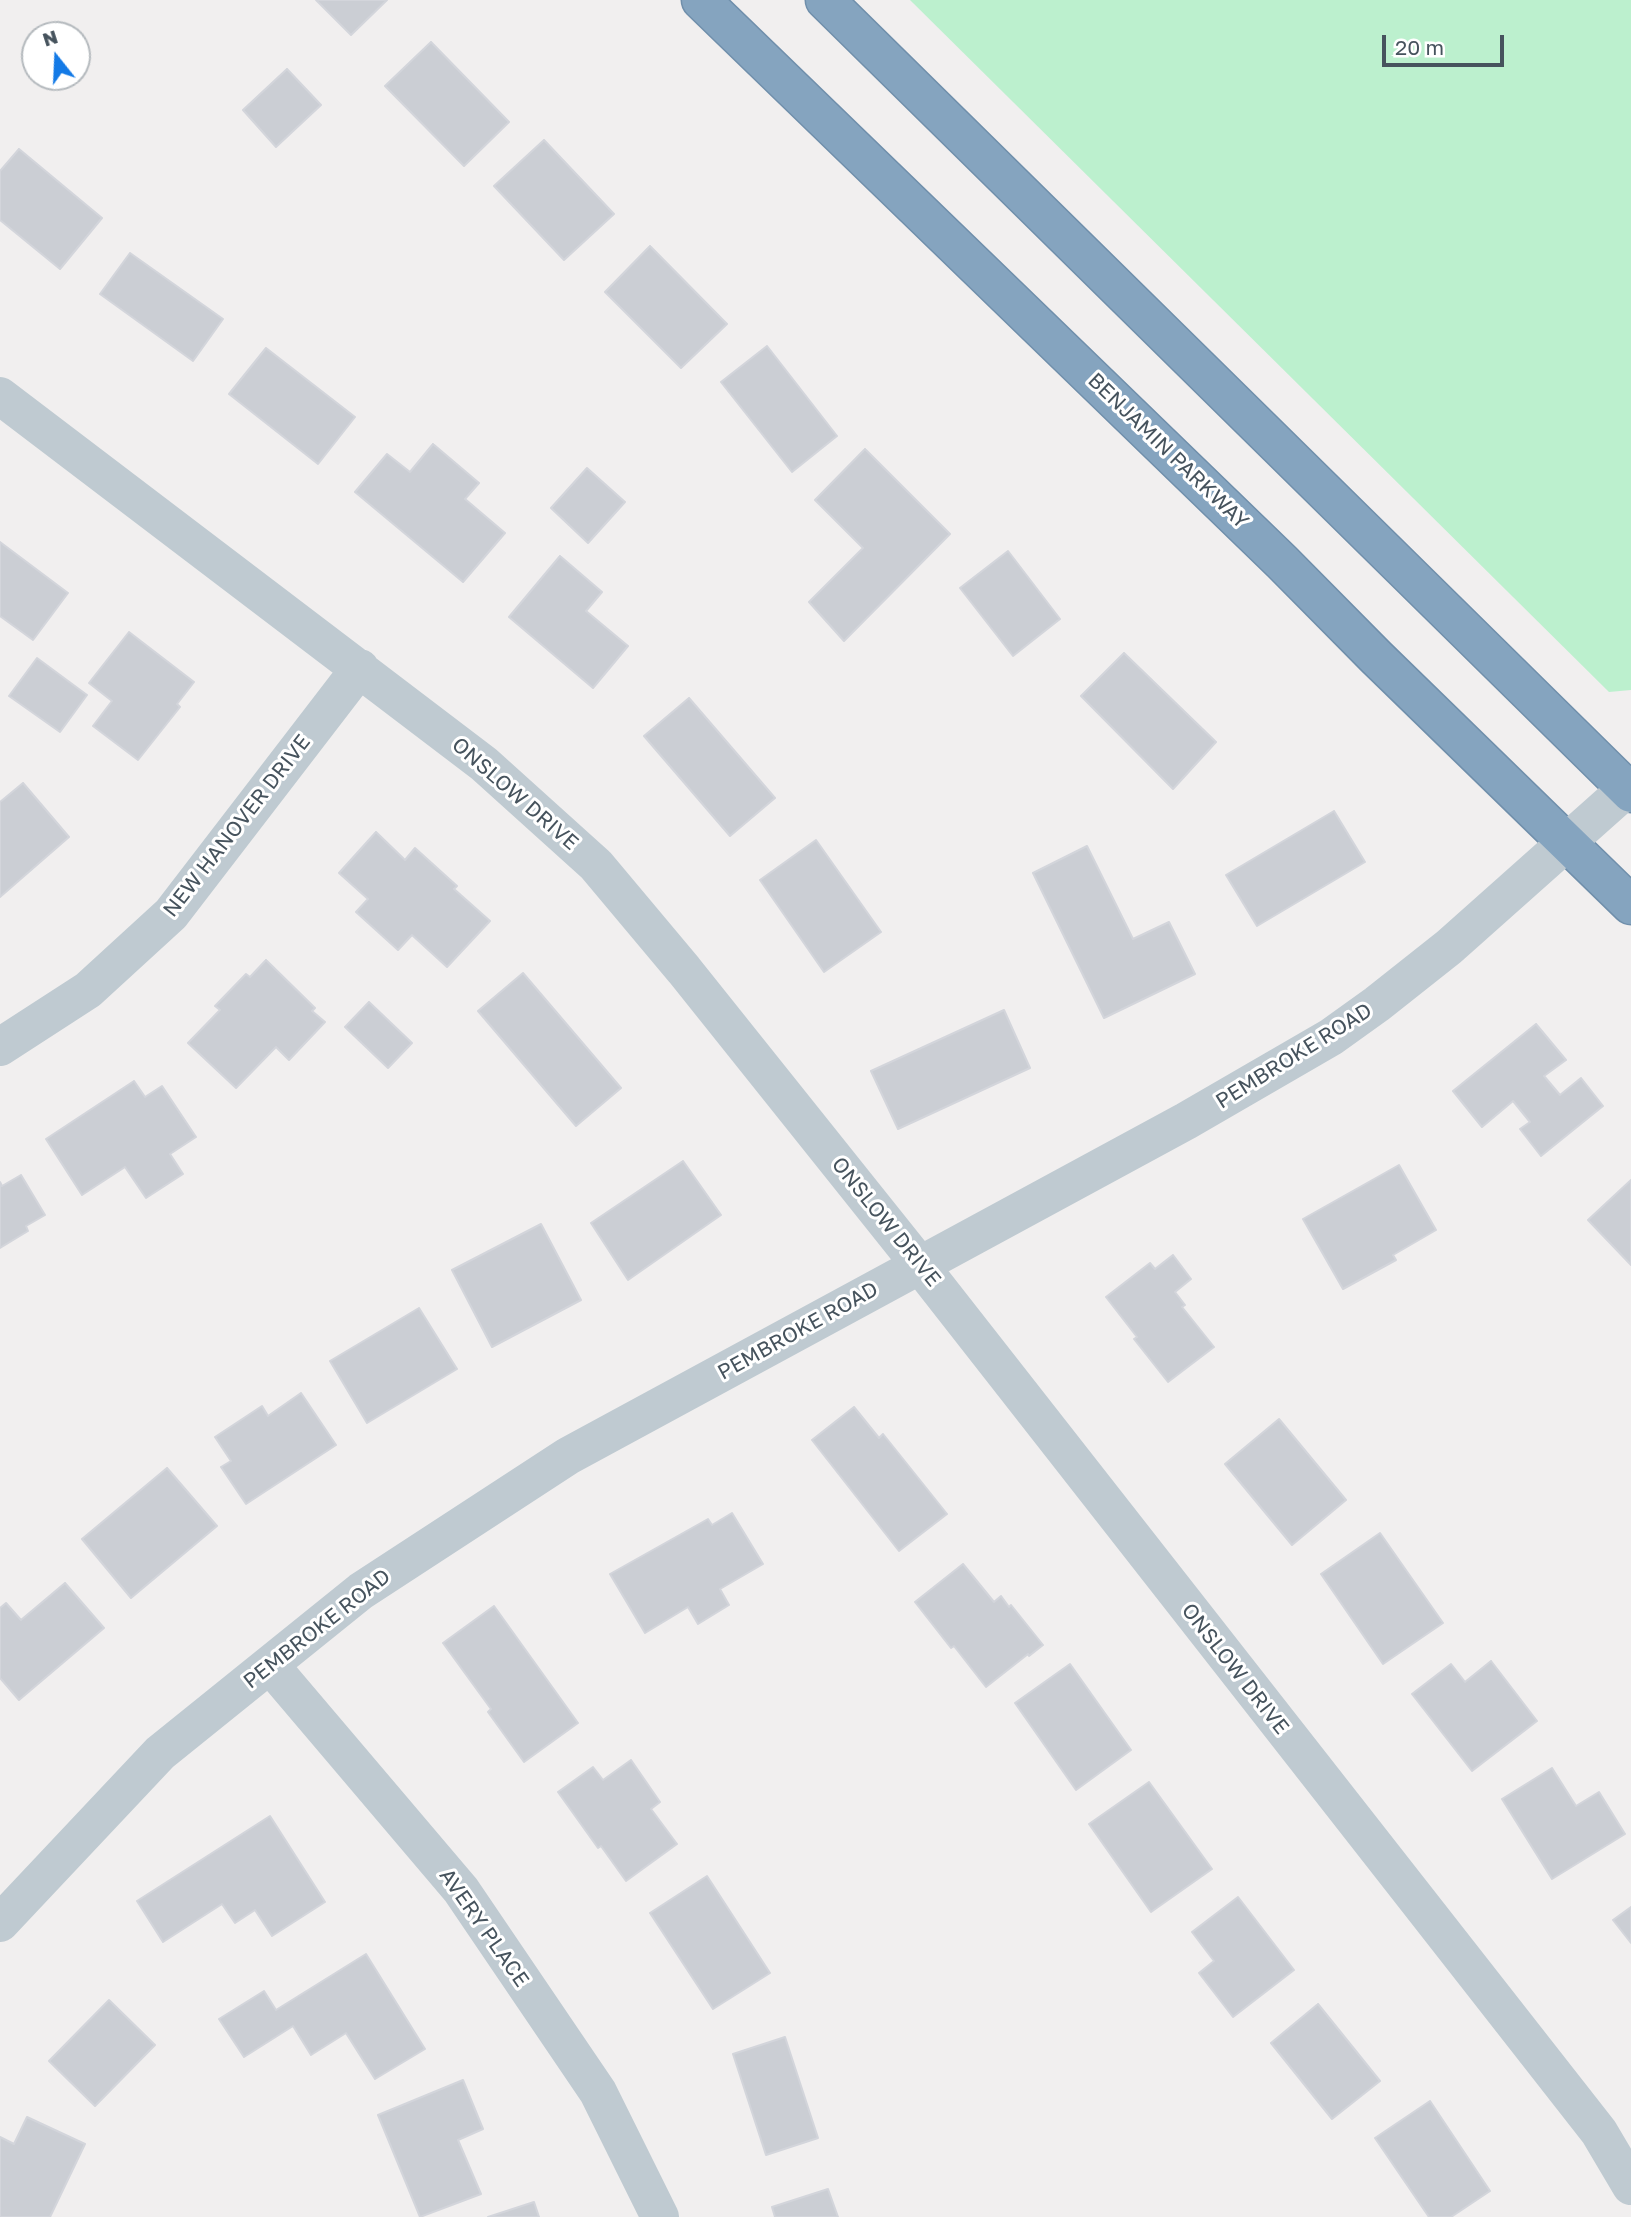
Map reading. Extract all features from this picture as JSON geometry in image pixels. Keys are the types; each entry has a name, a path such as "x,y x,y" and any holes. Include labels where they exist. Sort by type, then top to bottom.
{"highway":[{"name":"BENJAMIN PARKWAY","path":"701,0 1282,562 1631,905"},
{"path":"825,0 1630,789"}],"street":[{"name":"ONSLOW DRIVE","path":"0,396 484,764 596,865 684,970 919,1264 1599,2132 1631,2186"},
{"name":"NEW HANOVER DRIVE","path":"0,1047 88,990 171,914 360,668"},
{"name":"PEMBROKE ROAD","path":"0,1923 160,1753 361,1591 568,1456 1186,1121 1331,1037 1450,947 1630,789"},
{"name":"AVERY PLACE","path":"270,1665 461,1890 598,2092 660,2217"}],"green space":[{"path":"910,0 1631,0 1631,690 1609,692"}],"building":[{"path":"316,0 387,0 351,35"},
{"path":"431,42 509,122 464,166 385,86"},
{"path":"287,69 321,105 276,147 243,110"},
{"path":"544,140 614,214 564,260 494,186"},
{"path":"19,149 102,218 60,269 0,220 0,171"},
{"path":"650,246 727,324 681,368 605,292"},
{"path":"130,253 223,319 193,361 100,294"},
{"path":"767,346 837,436 792,472 721,382"},
{"path":"266,348 355,417 318,464 229,394"},
{"path":"433,444 479,483 465,499 505,533 463,582 355,492 387,454 410,472"},
{"path":"865,449 950,534 844,641 809,602 863,548 815,500"},
{"path":"587,468 625,502 588,543 551,508"},
{"path":"0,542 68,593 33,640 0,616"},
{"path":"1008,551 1060,619 1013,656 960,588"},
{"path":"560,556 602,592 586,611 628,646 593,688 509,617"},
{"path":"129,632 194,682 177,704 180,707 138,760 93,726 112,701 89,683"},
{"path":"1124,653 1216,742 1173,789 1081,696"},
{"path":"37,658 87,695 60,732 9,696"},
{"path":"689,698 775,798 730,836 644,736"},
{"path":"23,783 69,837 0,897 0,802"},
{"path":"1334,811 1365,862 1257,926 1226,875"},
{"path":"376,832 405,860 415,848 457,886 454,889 490,921 447,967 412,935 398,950 356,912 368,899 339,873"},
{"path":"816,840 881,932 824,972 760,880"},
{"path":"1087,846 1133,939 1169,922 1195,974 1104,1018 1033,873"},
{"path":"266,960 315,1008 312,1011 325,1022 289,1060 276,1047 236,1088 188,1043 220,1010 215,1006 246,974 250,977"},
{"path":"523,973 621,1088 576,1126 478,1011"},
{"path":"369,1002 412,1043 388,1068 345,1027"},
{"path":"1004,1010 1030,1068 898,1129 871,1071"},
{"path":"1536,1024 1566,1060 1544,1076 1560,1095 1581,1078 1603,1106 1541,1156 1520,1129 1530,1122 1513,1101 1482,1127 1453,1091"},
{"path":"134,1081 145,1097 162,1086 196,1137 170,1154 183,1174 146,1198 125,1167 82,1195 46,1139"},
{"path":"683,1161 721,1215 628,1280 591,1223"},
{"path":"1399,1165 1436,1230 1393,1255 1396,1260 1343,1289 1303,1219"},
{"path":"21,1175 45,1215 26,1226 28,1231 0,1248 0,1182 2,1186"},
{"path":"1631,1180 1631,1265 1588,1220"},
{"path":"541,1224 581,1300 492,1347 452,1270"},
{"path":"1173,1255 1191,1279 1175,1292 1185,1305 1182,1307 1214,1347 1168,1382 1134,1339 1137,1337 1106,1297 1150,1263 1155,1269"},
{"path":"419,1308 457,1369 367,1423 330,1361"},
{"path":"301,1393 336,1445 246,1504 221,1467 231,1461 215,1437 262,1406 268,1416"},
{"path":"854,1407 879,1438 883,1434 947,1514 899,1551 812,1440"},
{"path":"1279,1419 1346,1500 1292,1545 1225,1464"},
{"path":"167,1468 217,1526 131,1598 82,1539"},
{"path":"732,1513 763,1564 720,1589 729,1605 698,1624 688,1607 645,1633 610,1574 708,1519 712,1525"},
{"path":"1380,1533 1443,1623 1383,1664 1321,1574"},
{"path":"963,1564 994,1602 1001,1596 1009,1607 1011,1605 1043,1645 986,1687 915,1602"},
{"path":"65,1583 104,1628 19,1700 0,1678 0,1608 6,1603 21,1620"},
{"path":"494,1606 578,1723 524,1762 488,1712 491,1709 443,1643"},
{"path":"1491,1661 1537,1721 1472,1771 1412,1694 1451,1664 1465,1682"},
{"path":"1070,1664 1131,1750 1076,1790 1015,1703"},
{"path":"631,1760 660,1802 651,1809 677,1844 626,1881 601,1846 598,1848 558,1792 593,1767 603,1780"},
{"path":"1552,1768 1576,1806 1599,1792 1625,1834 1552,1879 1502,1799"},
{"path":"1149,1782 1212,1869 1151,1912 1089,1824"},
{"path":"270,1816 325,1902 272,1936 255,1910 235,1923 222,1904 163,1942 137,1901"},
{"path":"707,1876 770,1973 713,2009 650,1913"},
{"path":"1238,1897 1294,1970 1233,2017 1199,1973 1214,1961 1192,1932"},
{"path":"1631,1907 1631,1943 1613,1920"},
{"path":"366,1954 425,2049 375,2079 346,2033 311,2055 293,2026 244,2057 219,2019 264,1991 276,2010"},
{"path":"109,2000 155,2045 95,2106 49,2061"},
{"path":"1318,2004 1380,2081 1332,2119 1271,2043"},
{"path":"785,2037 818,2138 766,2155 733,2054"},
{"path":"463,2080 483,2129 458,2140 481,2194 420,2217 378,2115"},
{"path":"1430,2101 1490,2191 1451,2217 1429,2217 1375,2138"},
{"path":"27,2117 85,2144 50,2217 0,2217 0,2137 14,2144"},
{"path":"828,2189 838,2217 775,2217 772,2207"},
{"path":"534,2202 539,2217 488,2217"}]}
